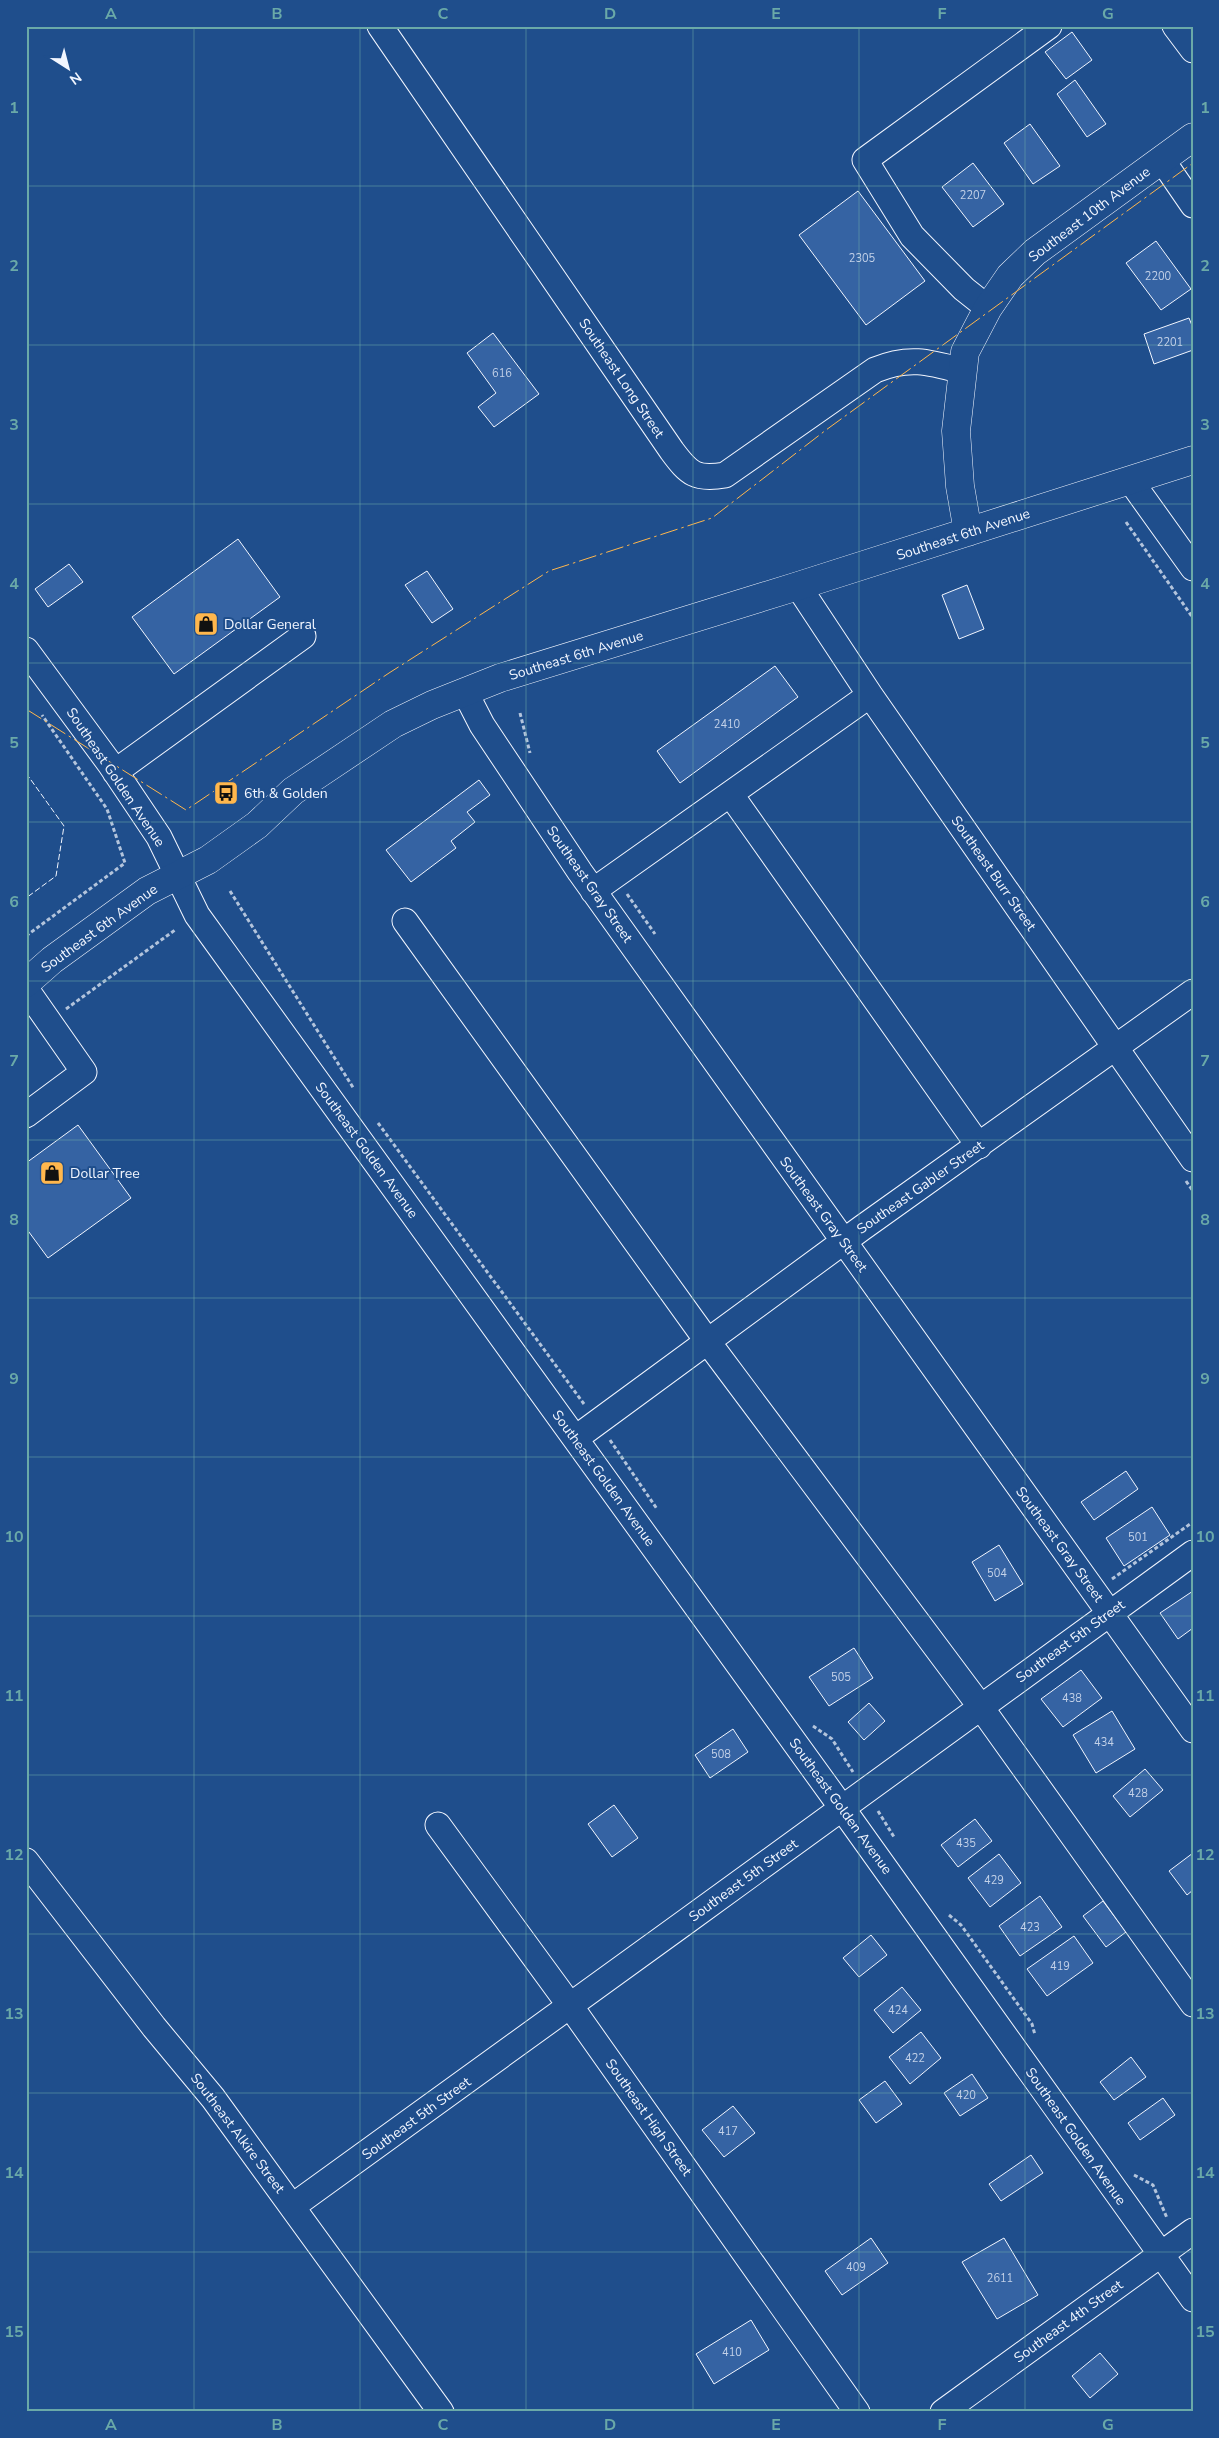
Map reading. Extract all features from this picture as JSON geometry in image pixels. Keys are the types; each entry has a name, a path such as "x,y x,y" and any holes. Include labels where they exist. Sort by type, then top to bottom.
{"main road":[{"name":"Southeast 10th Avenue","path":"968,532 956,453 956,431 966,352 988,308 1010,276 1036,252 1193,137"},
{"name":"Southeast 6th Avenue","path":"26,983 52,960 147,891 208,860 257,825 293,791 393,724 500,678 798,586 1193,460"}],"street":[{"name":"Southeast Long Street","path":"380,26 672,451 684,467 695,475 704,478 725,474 875,370 890,364 902,361 927,362 962,372"},
{"path":"988,308 964,289 912,236 865,160 1049,26"},
{"path":"1176,26 1193,50"},
{"path":"1162,160 1193,204"},
{"path":"1130,480 1193,568"},
{"name":"Southeast Burr Street","path":"798,586 870,696 1193,1159"},
{"path":"115,772 303,636"},
{"name":"Southeast Golden Avenue","path":"26,650 115,772 159,837 197,915 576,1438 1193,2300"},
{"name":"Southeast Gray Street","path":"465,692 482,725 593,891 1193,1730"},
{"path":"593,891 870,696"},
{"path":"731,794 978,1146"},
{"path":"405,921 708,1342 980,1706 1193,2004"},
{"path":"26,989 84,1072 26,1115"},
{"name":"Southeast Gabler Street","path":"576,1438 843,1241 1193,992"},
{"name":"Southeast 5th Street","path":"293,2206 570,2007 980,1706 1193,1553"},
{"name":"Southeast High Street","path":"438,1825 570,2007 857,2412"},
{"name":"Southeast Alkire Street","path":"26,1861 154,2027 214,2098 441,2412"},
{"name":"Southeast 4th Street","path":"943,2412 1193,2231"}],"path":[{"path":"1126,522 1193,618"},
{"path":"26,936 125,863 107,809 37,708"},
{"path":"230,891 360,1097"},
{"path":"49,1022 175,930"},
{"path":"377,1121 597,1422 658,1510"},
{"path":"1104,1582 1193,1522"},
{"path":"810,1724 832,1739 897,1841"},
{"path":"947,1913 960,1925 1032,2024 1036,2040"},
{"path":"1128,2171 1152,2185 1167,2218"}],"building":[{"path":"1072,32 1092,60 1066,79 1045,52"},
{"path":"1075,80 1106,124 1087,137 1057,94"},
{"path":"1030,124 1060,166 1033,184 1004,143"},
{"path":"973,163 1004,204 973,227 942,187"},
{"path":"858,191 925,281 866,325 799,235"},
{"path":"1156,241 1191,289 1161,310 1126,263"},
{"path":"1189,318 1193,328 1193,350 1154,364 1144,334"},
{"path":"493,333 539,394 494,427 478,407 496,393 467,353"},
{"path":"238,539 280,597 174,674 132,617"},
{"path":"69,564 83,582 48,607 35,589"},
{"path":"427,571 453,609 432,623 405,585"},
{"path":"967,585 984,629 959,639 942,595"},
{"path":"775,666 798,697 680,783 657,751"},
{"path":"479,780 490,795 467,812 475,822 451,841 456,848 411,882 386,850"},
{"path":"78,1125 131,1198 48,1258 26,1228 26,1163"},
{"path":"1126,1471 1138,1489 1094,1520 1081,1502"},
{"path":"1152,1507 1170,1535 1124,1566 1106,1538"},
{"path":"999,1545 1023,1584 995,1601 972,1562"},
{"path":"1193,1591 1193,1628 1178,1639 1160,1613"},
{"path":"854,1648 873,1678 829,1706 809,1677"},
{"path":"1081,1670 1102,1698 1063,1727 1041,1699"},
{"path":"869,1703 885,1721 864,1740 848,1722"},
{"path":"1112,1711 1135,1749 1096,1773 1073,1735"},
{"path":"733,1729 748,1752 710,1778 695,1755"},
{"path":"1145,1769 1163,1790 1130,1817 1113,1796"},
{"path":"614,1805 638,1838 612,1857 588,1824"},
{"path":"975,1819 992,1841 958,1867 941,1845"},
{"path":"1193,1853 1193,1890 1187,1895 1169,1871"},
{"path":"999,1854 1021,1883 990,1907 968,1878"},
{"path":"1040,1896 1062,1927 1020,1956 999,1926"},
{"path":"1103,1901 1126,1932 1106,1947 1083,1916"},
{"path":"871,1935 887,1955 859,1977 843,1958"},
{"path":"1074,1936 1093,1963 1047,1996 1027,1969"},
{"path":"902,1987 921,2010 893,2033 874,2010"},
{"path":"921,2032 941,2058 910,2084 889,2057"},
{"path":"1131,2057 1146,2077 1114,2100 1100,2082"},
{"path":"972,2074 988,2098 960,2116 944,2093"},
{"path":"885,2081 902,2104 876,2123 859,2100"},
{"path":"1163,2098 1175,2115 1140,2140 1128,2123"},
{"path":"733,2106 755,2133 724,2157 702,2130"},
{"path":"1031,2155 1043,2173 1001,2201 989,2184"},
{"path":"871,2238 888,2263 842,2295 825,2271"},
{"path":"1004,2238 1038,2295 997,2319 962,2262"},
{"path":"751,2320 769,2350 714,2384 696,2354"},
{"path":"1100,2353 1118,2374 1090,2398 1072,2376"}],"fence":[{"path":"26,773 64,826 56,876 26,898"}],"power":[{"path":"26,709 186,810 389,673 549,571 712,518 826,430 1193,163"}],"place":[{"name":"Dollar General","path":"206,624"},
{"name":"6th & Golden","path":"226,793"},
{"name":"Dollar Tree","path":"52,1173"}]}
